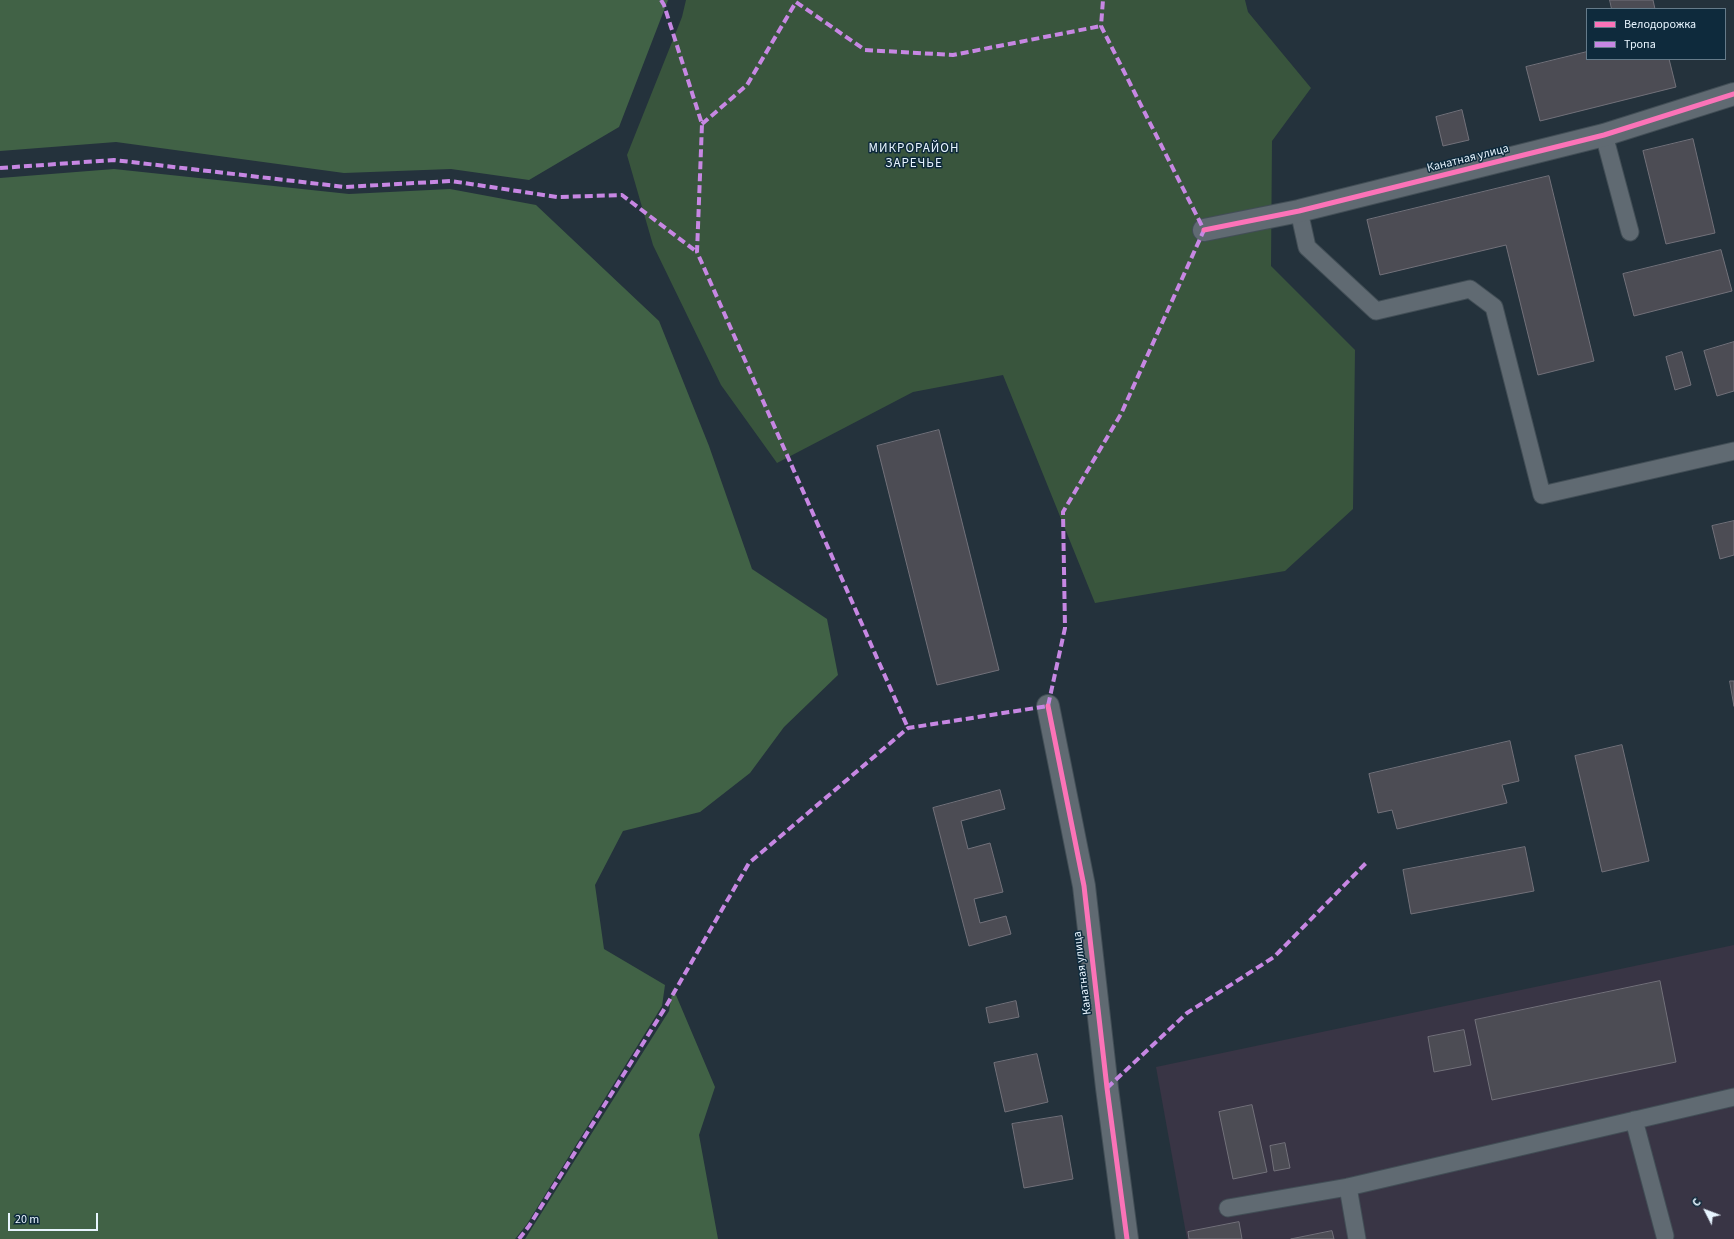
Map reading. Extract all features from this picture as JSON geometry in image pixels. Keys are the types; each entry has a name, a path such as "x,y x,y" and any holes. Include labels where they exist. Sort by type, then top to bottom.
{"street":[{"name":"Канатная улица","path":"1204,230 1299,211 1604,135 1734,94"},
{"name":"Канатная улица","path":"1048,706 1084,886 1107,1088 1127,1239"}],"lane":[{"path":"1604,135 1630,232"},
{"path":"1299,211 1307,248 1376,311 1470,289 1494,307 1542,495 1734,451"},
{"path":"1228,1208 1348,1187 1734,1097"},
{"path":"1634,1120 1665,1236"},
{"path":"1348,1187 1357,1239"}],"shaded area":[{"path":"1734,945 1734,1239 1187,1239 1156,1067"}],"green space":[{"path":"0,0 668,0 619,127 529,180 451,169 344,173 116,142 0,151"},
{"path":"686,0 1245,0 1248,12 1311,88 1272,141 1271,266 1355,350 1353,509 1285,571 1095,603 1003,375 913,392 777,463 721,385 653,245 627,155 682,17"},
{"path":"114,169 349,194 450,189 536,205 659,321 709,446 752,569 827,619 838,675 784,727 750,773 700,812 623,831 595,885 604,949 665,985 662,1006 527,1224 515,1239 0,1239 0,178"},
{"path":"673,988 715,1087 699,1135 718,1239 525,1239 669,1011"}],"building":[{"path":"1610,0 1653,0 1655,8 1612,8"},
{"path":"1586,52 1586,60 1669,60 1676,87 1540,121 1526,67"},
{"path":"1462,110 1469,140 1443,146 1436,117"},
{"path":"1693,139 1715,233 1666,244 1643,151"},
{"path":"1549,176 1594,361 1538,375 1506,245 1380,275 1367,220"},
{"path":"1721,250 1732,291 1634,316 1623,274"},
{"path":"1734,342 1734,391 1717,396 1704,351"},
{"path":"1682,352 1691,385 1675,390 1666,357"},
{"path":"939,430 999,670 937,685 877,446"},
{"path":"1734,521 1734,555 1720,559 1712,526"},
{"path":"1730,681 1734,681 1734,706"},
{"path":"1510,741 1519,781 1502,785 1507,803 1397,829 1392,810 1378,813 1369,774"},
{"path":"1622,745 1649,861 1602,872 1575,756"},
{"path":"1000,790 1005,809 961,821 968,849 990,843 1003,892 974,899 980,923 1006,916 1011,934 969,946 933,808"},
{"path":"1525,847 1534,891 1411,914 1403,870"},
{"path":"1660,981 1676,1062 1492,1100 1475,1020"},
{"path":"1016,1001 1019,1017 989,1023 986,1008"},
{"path":"1464,1030 1471,1065 1434,1072 1428,1037"},
{"path":"1037,1054 1048,1102 1005,1112 994,1063"},
{"path":"1252,1105 1267,1172 1233,1179 1219,1112"},
{"path":"1062,1116 1073,1179 1024,1188 1012,1124"},
{"path":"1285,1143 1290,1168 1274,1171 1270,1146"},
{"path":"1239,1222 1242,1239 1189,1239 1188,1232"},
{"path":"1332,1231 1334,1239 1291,1239"}],"marked path":[{"path":"661,0 664,5 702,124 697,252 908,728"},
{"path":"519,1239 529,1226 665,1008 749,863 908,728 1048,706 1065,628 1063,512 1121,414 1204,230 1101,26 1103,0"},
{"path":"702,124 747,85 796,2 865,50 953,55 1101,26"},
{"path":"0,168 114,160 345,187 451,181 557,197 622,195 697,252"},
{"path":"1107,1088 1187,1013 1274,957 1367,862"}],"cycle path":[{"path":"1204,230 1299,211 1604,135 1734,94"},
{"path":"1048,706 1084,886 1107,1088 1127,1239"}],"district":[{"name":"МИКРОРАЙОН ЗАРЕЧЬЕ","path":"914,156"}]}
